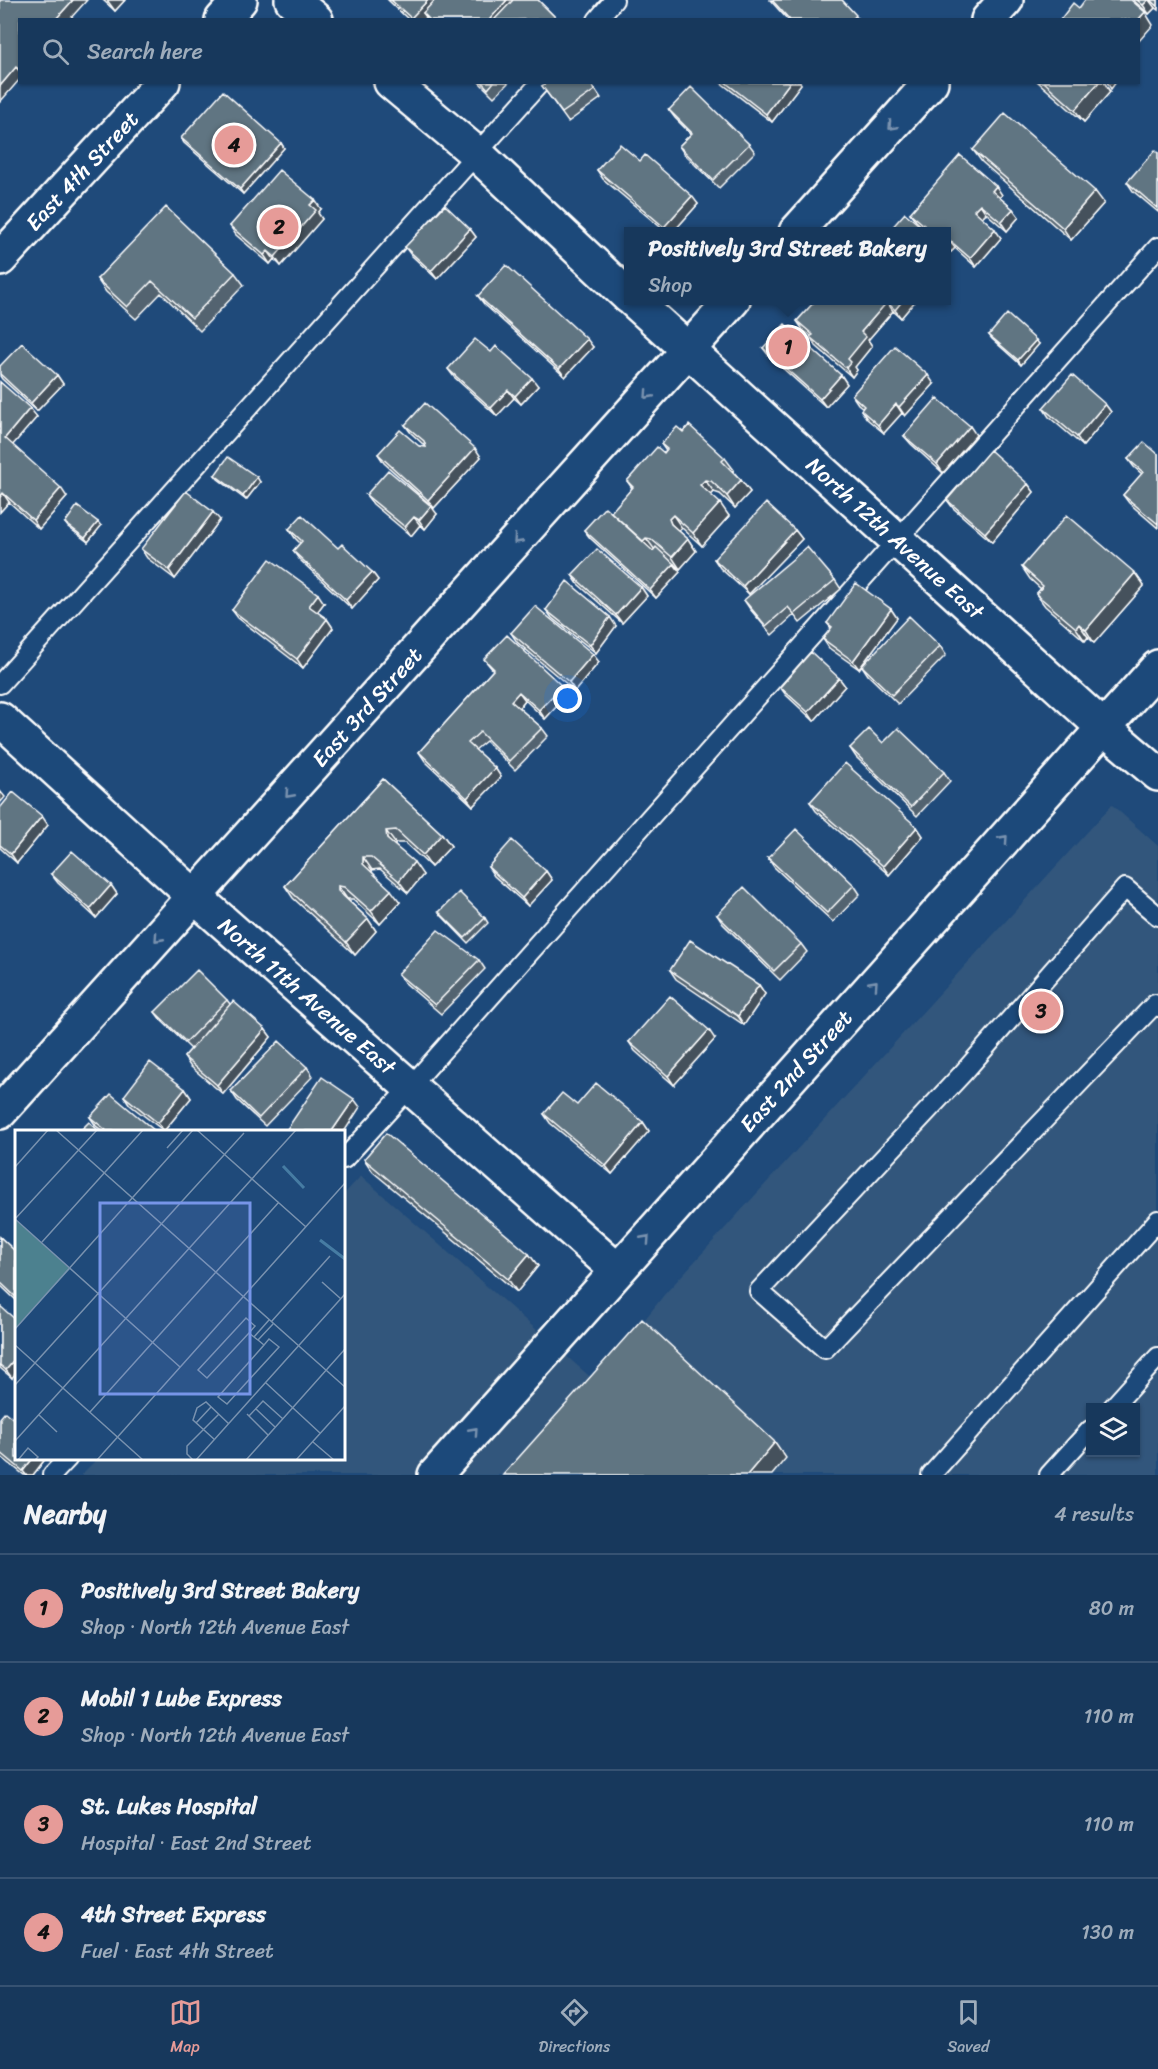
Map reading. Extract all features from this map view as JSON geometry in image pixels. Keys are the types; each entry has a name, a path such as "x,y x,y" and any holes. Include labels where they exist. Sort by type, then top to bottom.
{"street":[{"path":"224,18 240,0"},
{"path":"292,0 314,18"},
{"path":"990,18 1006,0"},
{"name":"East 4th Street","path":"0,259 162,84"},
{"path":"393,84 477,154 624,292"},
{"path":"800,227 929,84"},
{"name":"North 12th Avenue East","path":"638,305 1104,728 1158,774"},
{"name":"East 3rd Street","path":"0,1112 728,305"},
{"name":"East 2nd Street","path":"435,1475 1158,667"},
{"name":"North 11th Avenue East","path":"0,719 195,897 617,1270"}],"lane":[{"path":"599,18 615,0"},
{"path":"0,684 539,84"},
{"path":"345,1158 1158,247"},
{"path":"1157,1004 825,1349 759,1291 963,1073 1125,888 1158,916"},
{"path":"931,1475 1158,1220"},
{"path":"1116,1403 1158,1357"},
{"path":"1049,1475 1086,1434"},
{"path":"52,1475 66,1460"}],"shaded area":[{"path":"1112,805 1158,846 1158,1475 81,1475 96,1460 345,1460 345,1193 361,1176 596,1382 664,1295"}],"building":[{"path":"0,0 73,0 57,18 18,18 18,68 16,67 0,86"},
{"path":"391,0 428,0 411,18"},
{"path":"435,0 507,0 491,18 428,18 423,13"},
{"path":"513,0 538,0 556,18 496,18"},
{"path":"772,0 842,0 856,15 854,18 788,18"},
{"path":"1085,0 1131,0 1145,12 1140,18 1062,18 1073,3 1079,8"},
{"path":"1137,0 1148,0 1143,5"},
{"path":"1150,0 1158,0 1158,7"},
{"path":"544,84 591,84 595,90 562,113 542,86"},
{"path":"728,84 788,84 766,114"},
{"path":"1046,84 1097,84 1075,110"},
{"path":"691,87 749,144 713,180 679,146 692,133 669,110"},
{"path":"223,91 281,143 240,189 181,138"},
{"path":"1005,113 1095,191 1063,228 973,150"},
{"path":"620,144 640,161 645,155 692,196 664,227 597,170"},
{"path":"1155,150 1158,153 1157,208 1127,182"},
{"path":"960,155 996,186 992,191 1013,209 1001,222 980,204 974,210 995,229 970,258 951,242 951,227 926,227 910,213"},
{"path":"279,170 315,200 310,205 316,210 275,257 268,251 264,255 230,226"},
{"path":"445,205 470,229 431,271 405,247"},
{"path":"166,207 235,273 192,318 152,281 127,307 97,279"},
{"path":"905,213 921,227 893,227"},
{"path":"506,265 587,339 559,369 478,296"},
{"path":"811,305 884,305 861,332 866,337 848,359 851,362 846,368 810,337 813,335 797,321"},
{"path":"1007,314 1036,340 1018,360 989,335"},
{"path":"785,324 841,375 820,399 763,348"},
{"path":"475,339 491,352 496,346 532,378 515,396 508,390 491,408 448,369"},
{"path":"22,343 57,375 31,403 0,374 0,366"},
{"path":"895,346 928,375 899,407 896,404 878,425 861,410 864,406 852,395"},
{"path":"1072,375 1105,404 1077,437 1043,408"},
{"path":"0,382 30,408 5,438 61,488 33,520 3,493 0,497"},
{"path":"937,398 970,426 937,464 904,436"},
{"path":"425,403 475,448 428,500 378,454 400,430 419,446 426,447 424,441 405,425"},
{"path":"689,425 725,458 722,461 741,480 727,496 711,481 705,480 700,485 720,503 693,533 673,515 669,519 671,524 688,539 672,557 651,539 646,538 643,541 611,512 633,487 627,481 657,447 664,453 667,449 661,444 677,427 683,432"},
{"path":"1144,442 1158,454 1158,524 1123,495 1143,472 1128,459"},
{"path":"990,450 1028,484 985,533 947,500"},
{"path":"228,457 257,477 243,496 215,475"},
{"path":"388,470 431,506 419,520 414,517 405,527 366,495"},
{"path":"186,491 213,512 169,570 141,549"},
{"path":"766,503 795,530 743,586 714,559"},
{"path":"77,506 98,522 85,538 65,523"},
{"path":"605,507 653,551 656,547 674,564 650,590 584,530"},
{"path":"302,515 338,548 342,544 372,572 346,600 293,551 302,541 289,529"},
{"path":"1067,515 1135,573 1086,630 1079,624 1076,628 1036,594 1043,586 1022,567"},
{"path":"807,547 835,580 794,614 788,607 766,626 744,600"},
{"path":"597,549 641,587 616,615 572,575"},
{"path":"270,559 318,594 309,606 327,619 297,659 232,610"},
{"path":"567,581 610,617 590,645 546,610"},
{"path":"856,583 891,609 853,661 823,639 832,627 827,623"},
{"path":"535,606 593,654 569,682 511,633"},
{"path":"909,616 940,646 892,695 862,666"},
{"path":"507,635 562,686 539,710 519,692 511,701 542,728 509,761 480,732 468,743 495,768 467,798 419,752 494,669 484,659"},
{"path":"811,652 839,678 808,712 780,687"},
{"path":"898,728 944,772 911,807 850,748 869,729 883,743"},
{"path":"845,763 917,827 883,866 810,802"},
{"path":"383,779 442,834 423,855 396,830 386,831 387,839 414,862 399,881 371,857 363,857 363,864 391,890 371,911 344,887 338,886 338,891 368,919 346,942 285,886"},
{"path":"13,792 42,816 11,854 0,845 0,808"},
{"path":"796,829 854,885 827,913 768,858"},
{"path":"512,840 546,871 522,898 488,867"},
{"path":"72,851 111,885 90,909 51,874"},
{"path":"744,887 801,944 774,971 717,915"},
{"path":"459,892 485,918 465,938 439,912"},
{"path":"438,930 479,960 435,1005 398,974"},
{"path":"690,940 759,985 738,1016 670,970"},
{"path":"197,970 227,1000 186,1042 155,1012"},
{"path":"670,996 709,1030 668,1076 629,1042"},
{"path":"233,1001 265,1029 217,1085 184,1057"},
{"path":"279,1041 307,1067 259,1118 231,1091"},
{"path":"150,1062 185,1089 158,1123 124,1096"},
{"path":"322,1077 354,1099 333,1130 287,1129"},
{"path":"596,1083 643,1122 606,1166 544,1114 562,1093 577,1105"},
{"path":"111,1094 154,1130 106,1130 90,1117"},
{"path":"89,1122 98,1130 81,1130"},
{"path":"386,1133 529,1254 508,1279 364,1159"},
{"path":"0,1237 15,1251 15,1296 0,1282"},
{"path":"0,1306 15,1319 15,1359 6,1370 0,1365"},
{"path":"642,1319 775,1442 747,1475 503,1475"},
{"path":"5,1412 15,1420 15,1460 31,1460 23,1471 0,1452 0,1418"}],"place":[{"name":"4th Street Express","path":"234,145"},
{"name":"Mobil 1 Lube Express","path":"279,227"},
{"name":"Positively 3rd Street Bakery","path":"788,347"},
{"name":"St. Lukes Hospital","path":"1041,1011"}]}
